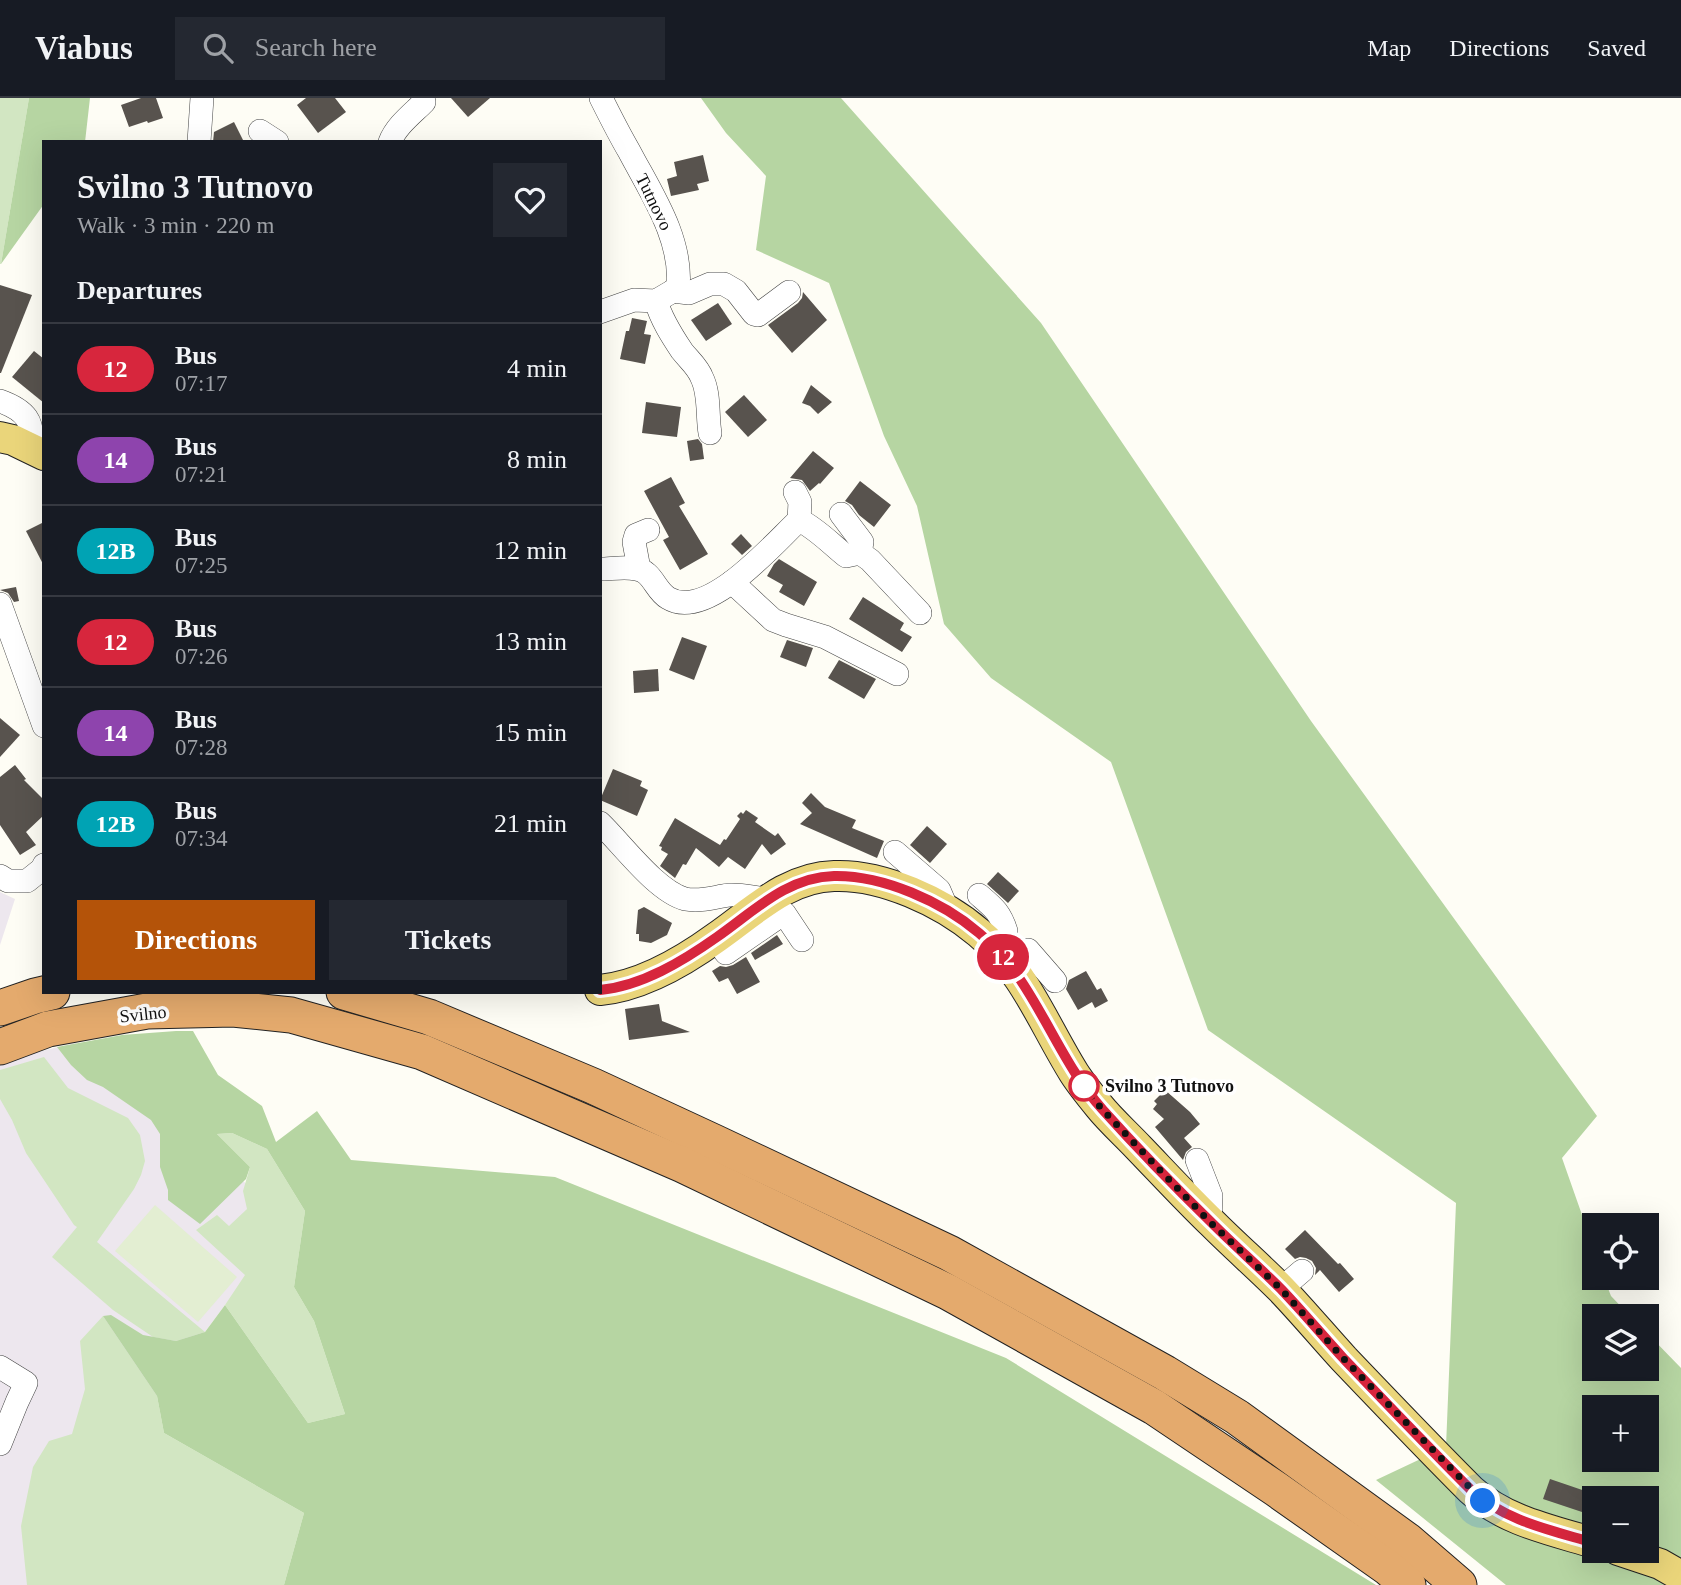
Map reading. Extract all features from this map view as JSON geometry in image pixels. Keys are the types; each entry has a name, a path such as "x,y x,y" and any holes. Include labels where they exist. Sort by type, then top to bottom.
{"highway":[{"path":"0,1008 44,994"},
{"path":"351,994 429,1017 593,1086 948,1253 1165,1373 1237,1417 1408,1541 1459,1585"},
{"name":"Svilno","path":"0,1047 48,1029 147,1011 233,1009 291,1015 422,1052 683,1165 948,1292 1154,1407 1276,1489 1408,1585"}],"main road":[{"path":"0,437 38,451"},
{"path":"602,990 625,986 687,957 767,899 784,889 816,878 859,876 922,897 948,911 978,931 998,950 1027,988 1076,1076 1101,1108 1210,1222 1291,1280 1352,1367 1471,1490 1505,1514 1582,1539"},
{"path":"1659,1563 1681,1576"}],"street":[{"path":"199,140 202,98"},
{"name":"Tutnovo","path":"601,98 653,196 672,240 678,264 678,288 664,296"},
{"path":"390,140 404,121 424,102"},
{"path":"602,311 634,300 690,293 710,284 724,284 736,291 754,314 758,314 789,292"},
{"path":"664,296 659,312 703,379 710,433"},
{"path":"0,401 11,405 31,424 38,451"},
{"path":"602,569 639,569 647,573 665,597 677,603 692,603 732,582 760,561 799,520 800,502 795,492"},
{"path":"841,514 862,542 853,554"},
{"path":"799,520 828,543 870,560 920,612"},
{"path":"639,569 634,542 636,535 648,530"},
{"path":"732,582 774,620 825,637 897,674"},
{"path":"0,604 42,720"},
{"path":"603,829 664,888 684,899 706,900 730,895 767,899"},
{"path":"895,852 939,890 948,911"},
{"path":"0,876 8,880 27,881 42,869"},
{"path":"979,895 998,911 1003,922 1006,931 998,950 1028,950 1055,981"},
{"path":"716,938 726,953 784,913 802,940"},
{"path":"1197,1160 1211,1196 1210,1222"},
{"path":"0,1367 26,1383 0,1444"}],"shaded area":[{"path":"0,892 15,899 0,945"},
{"path":"76,1043 261,1196 251,1281 225,1305 61,1525 62,1585 0,1585 0,1064"}],"green space":[{"path":"0,98 29,98 1,264 0,264"},
{"path":"29,98 90,98 85,140 42,140 42,207 1,264"},
{"path":"701,98 841,98 1041,323 1311,721 1597,1116 1562,1158 1582,1215 1582,1290 1609,1290 1619,1304 1582,1304 1582,1381 1659,1381 1659,1345 1681,1368 1681,1585 1506,1585 1376,1480 1446,1447 1456,1203 1208,1030 1111,762 991,678 944,624 917,506 884,436 829,283 756,250 766,176 726,133"},
{"path":"193,1031 218,1075 262,1106 276,1142 317,1111 351,1160 555,1177 1006,1358 1376,1585 284,1585 304,1513 164,1433 157,1396 103,1316 111,1315 143,1335 176,1341 205,1332 225,1305 308,1423 345,1414 314,1321 294,1287 305,1211 267,1149 232,1133 217,1134 250,1167 246,1179 200,1224 168,1200 168,1190 160,1167 160,1134 151,1120 103,1087 87,1080 57,1047 122,1035"},
{"path":"44,1057 68,1088 128,1118 140,1135 145,1161 141,1175 97,1242 205,1332 176,1341 153,1337 113,1310 52,1257 77,1227 26,1153 0,1099 0,1070"},
{"path":"232,1133 267,1149 305,1211 294,1287 314,1321 345,1414 308,1423 225,1305 245,1275 196,1230 217,1215 229,1226 247,1209 243,1191 250,1167 217,1134"},
{"path":"155,1205 237,1277 198,1322 115,1251"},
{"path":"103,1316 157,1396 164,1433 304,1513 284,1585 27,1585 21,1526 33,1467 49,1441 72,1434 85,1389 80,1341"}],"building":[{"path":"141,98 156,98 163,118 129,127 121,105"},
{"path":"306,98 335,98 346,112 318,133 297,105"},
{"path":"451,98 490,98 468,117"},
{"path":"234,122 243,140 213,140 214,132"},
{"path":"703,155 709,181 697,184 699,190 671,196 667,179 677,176 674,162"},
{"path":"0,285 32,295 1,373 0,373"},
{"path":"803,292 827,320 792,353 768,325 798,303"},
{"path":"718,303 732,324 706,341 691,320"},
{"path":"632,318 647,321 644,334 651,335 645,364 620,359 626,331 629,331"},
{"path":"34,351 42,357 42,401 12,377"},
{"path":"811,385 832,402 818,414 802,403"},
{"path":"744,395 767,420 748,437 725,412"},
{"path":"646,402 681,407 677,437 642,433"},
{"path":"698,439 702,444 704,459 690,461 687,441"},
{"path":"813,451 834,468 810,491 802,480 790,478"},
{"path":"671,477 685,503 679,506 708,554 680,570 663,540 669,537 644,491"},
{"path":"860,481 891,505 874,527 845,501"},
{"path":"42,523 42,562 26,531"},
{"path":"741,534 752,546 742,555 731,544"},
{"path":"779,559 817,582 804,606 779,592 783,585 767,576"},
{"path":"16,587 19,601 14,602 8,593 0,590"},
{"path":"863,597 904,623 900,630 912,637 902,652 849,619"},
{"path":"682,637 707,646 694,680 669,670"},
{"path":"787,640 813,648 806,667 780,657"},
{"path":"839,660 876,679 864,699 828,678"},
{"path":"658,669 659,691 634,693 633,671"},
{"path":"0,718 20,735 0,757"},
{"path":"15,765 26,779 24,780 42,798 42,817 26,832 36,845 20,855 0,825 0,777"},
{"path":"613,769 642,781 640,786 648,790 637,816 602,801"},
{"path":"811,793 825,807 856,820 852,828 884,841 877,858 800,824 812,813 802,803"},
{"path":"746,810 758,818 755,822 775,836 778,833 786,844 771,855 762,844 745,869 728,857 719,867 696,848 675,878 660,866 668,854 659,846 675,818 720,845 740,819 737,816"},
{"path":"927,826 947,844 930,863 910,845"},
{"path":"998,872 1019,891 1008,903 987,884"},
{"path":"644,907 672,923 667,935 651,943 639,941 639,934 636,934 638,910"},
{"path":"777,935 783,944 755,960 751,953"},
{"path":"746,957 760,982 737,994 728,978 719,982 712,971 720,966 733,965"},
{"path":"1086,971 1097,990 1101,988 1108,1001 1095,1008 1092,1002 1078,1010 1066,989 1069,980"},
{"path":"659,1004 662,1021 690,1032 629,1040 625,1009"},
{"path":"1165,1090 1200,1124 1184,1138 1192,1147 1183,1160 1155,1127 1164,1119 1153,1109 1157,1104 1154,1101"},
{"path":"1305,1230 1354,1279 1339,1292 1320,1270 1315,1275 1316,1268 1312,1261 1300,1257 1295,1259 1285,1249"},
{"path":"1550,1479 1582,1490 1582,1512 1543,1499"}],"bus line":[{"name":"12","path":"602,990 625,986 687,957 767,899 784,889 816,878 859,876 922,897 948,911 978,931 999,951 1027,988 1076,1076 1101,1108 1210,1222 1281,1289 1343,1358 1471,1490 1505,1514 1582,1539"}],"place":[{"name":"Svilno 3 Tutnovo","path":"1084,1086"}],"route":[{"path":"1084,1086 1101,1108 1157,1167 1281,1289 1343,1358 1483,1501"}]}
